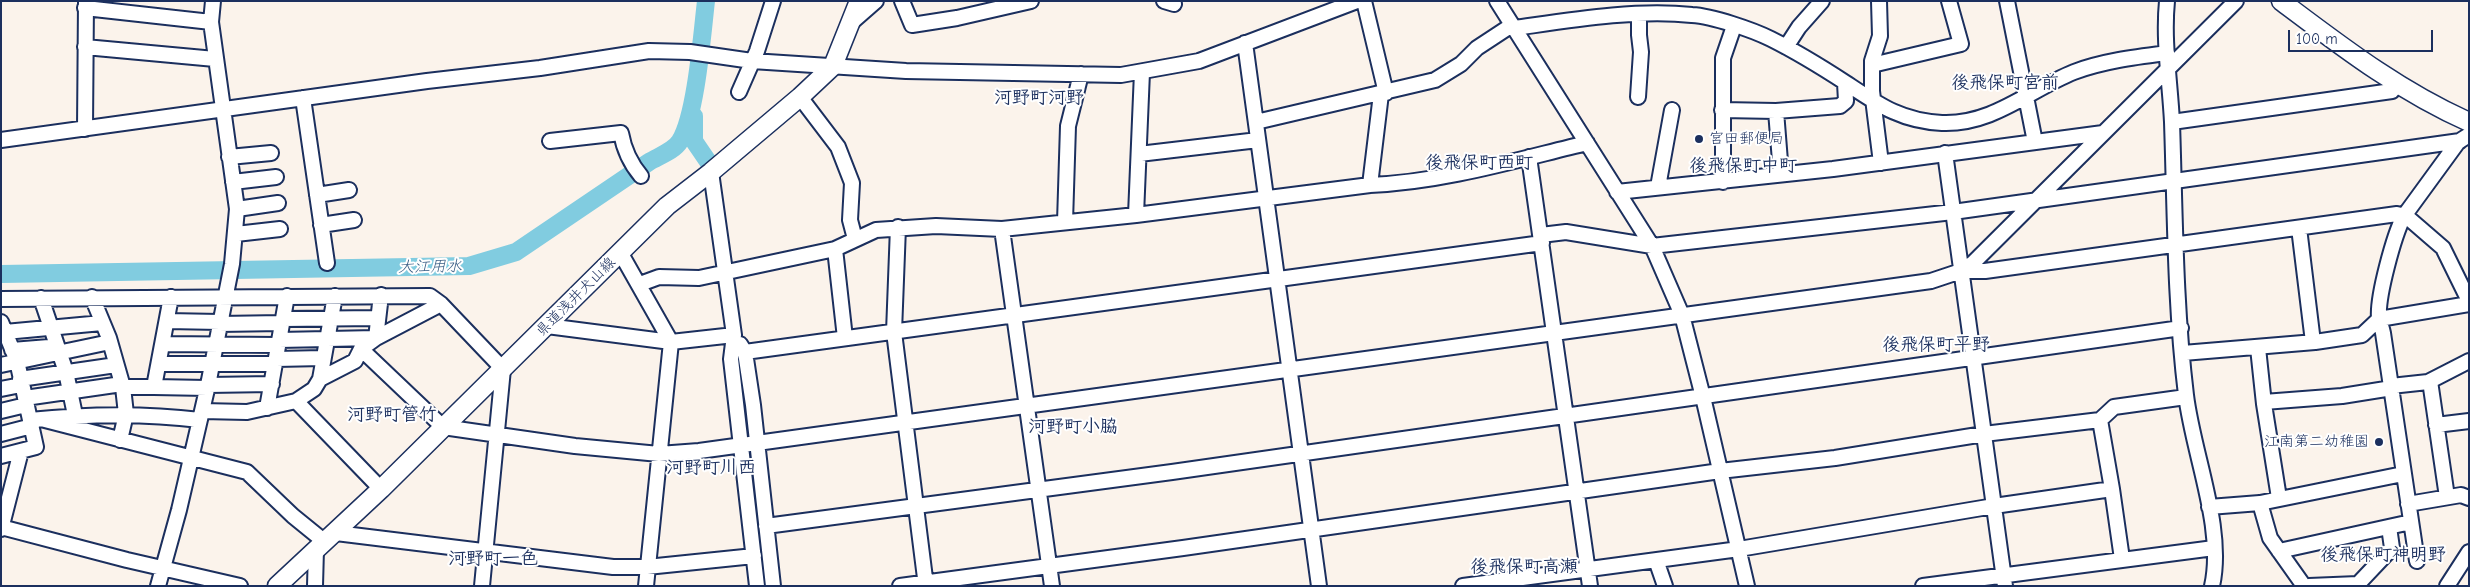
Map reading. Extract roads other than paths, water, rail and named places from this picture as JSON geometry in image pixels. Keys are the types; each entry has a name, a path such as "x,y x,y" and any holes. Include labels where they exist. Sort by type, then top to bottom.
{"main road":[{"name":"県道浅井犬山線","path":"277,586 381,489 667,206 712,172 800,97 833,66 859,1"},
{"path":"2281,1 2396,84 2469,122"}],"street":[{"path":"158,586 208,386 236,234 237,209 211,22 213,1"},
{"path":"739,92 757,51 773,1"},
{"path":"852,22 876,1"},
{"path":"902,1 912,25 957,18 1031,1"},
{"path":"1,140 303,98 540,68 649,51 698,53 752,61 906,71 1121,75 1199,61 1357,1"},
{"path":"1364,1 1383,94 1370,185"},
{"path":"1497,1 1652,246 1682,315 1747,586"},
{"path":"1879,1 1880,36 1872,65 1873,103 1881,163"},
{"path":"1872,65 1961,44 1949,1"},
{"path":"2006,1 2035,142"},
{"path":"2167,1 2167,53 2172,122 2173,182 2186,397 2209,507 2215,570 2212,586"},
{"path":"361,349 443,427 575,446 659,454 699,451 1931,281 1961,271 1973,263 2169,70 2236,1"},
{"path":"1786,47 1799,27 1821,2"},
{"path":"85,129 86,4 211,22"},
{"path":"1256,122 1383,94 1436,80 1461,64 1492,37 1514,26 1572,20 1640,15 1692,14 1714,18 1770,38 1846,83 1873,103 1907,119 1943,123 1966,122 1988,117 2075,72 2132,58 2167,53"},
{"path":"1638,97 1641,52 1639,35 1640,15"},
{"path":"1723,182 1723,58 1734,26"},
{"path":"1245,43 1319,586"},
{"path":"85,46 215,59"},
{"path":"1136,215 1142,72"},
{"path":"1066,222 1068,126 1081,74"},
{"path":"1722,110 1776,111 1840,106 1846,101 1846,83"},
{"path":"2172,122 2392,91 2396,84"},
{"path":"800,97 838,147 852,183 850,220 855,239"},
{"path":"303,98 327,263"},
{"path":"1658,187 1672,110"},
{"path":"1776,111 1781,174"},
{"path":"550,141 620,133 623,147 638,172"},
{"path":"1618,192 1723,182 1881,163 2103,133"},
{"path":"746,352 1277,279 1541,239 1566,232 1652,246 1953,212 2173,182 2464,138"},
{"path":"2417,561 2379,319 2380,305 2398,228 2404,216 2464,138"},
{"path":"1139,154 1258,140"},
{"path":"640,284 659,277 699,278 835,249 876,230 898,227 936,226 1002,229 1136,215 1370,185 1409,184 1587,143"},
{"path":"230,158 271,153"},
{"path":"1945,153 2004,580"},
{"path":"1530,157 1590,586"},
{"path":"712,172 734,335 731,359 757,586"},
{"path":"233,182 276,177"},
{"path":"317,194 349,190"},
{"path":"237,209 278,203"},
{"path":"1961,271 1985,272 2397,214 2404,216 2442,248 2469,302 2379,319 2362,335 2258,348 2183,353"},
{"path":"321,225 354,220"},
{"path":"898,227 894,332 925,584"},
{"path":"2298,228 2313,342"},
{"path":"236,234 280,229"},
{"path":"1002,229 1052,586"},
{"path":"835,249 845,338"},
{"path":"620,252 672,342 646,586"},
{"path":"376,338 381,295"},
{"path":"267,408 287,296"},
{"path":"1,434 34,421 75,415 201,416 247,412 296,402 314,389 320,378 335,296"},
{"path":"1,299 430,296 441,304 503,369 482,586"},
{"path":"92,297 110,342 122,386 126,414 120,440"},
{"path":"154,387 171,297"},
{"path":"41,298 66,372 75,415"},
{"path":"320,378 355,361 361,349 376,338 441,304"},
{"path":"167,321 220,323 330,318 378,318"},
{"path":"6,338 52,327 102,323"},
{"path":"547,326 672,342 734,335"},
{"path":"766,526 1038,491 2181,328"},
{"path":"734,335 746,352 773,586"},
{"path":"6,338 59,349 110,342"},
{"path":"1,365 6,338"},
{"path":"1,456 36,447 34,421 6,338"},
{"path":"162,344 216,345 327,338 376,338"},
{"path":"2258,348 2264,402 2279,498"},
{"path":"159,364 212,364 323,358"},
{"path":"2264,402 2342,396 2430,381 2469,361"},
{"path":"1,411 23,392 66,372 116,364"},
{"path":"2430,381 2447,498"},
{"path":"1,390 70,392 122,386 272,384"},
{"path":"900,586 1311,530 1720,471 1835,458 1984,434 2100,420 2114,407 2186,397"},
{"path":"296,402 381,489"},
{"path":"2100,420 2122,559"},
{"path":"34,421 120,440 247,472 293,516 326,542 485,550 613,567 647,567 754,556"},
{"path":"2436,425 2469,421"},
{"path":"22,451 1,528 240,586"},
{"path":"2209,507 2260,503 2403,474"},
{"path":"1463,586 1739,549 1994,506 2112,489"},
{"path":"2408,504 2462,495 2469,498"},
{"path":"2260,503 2270,538 2304,586"},
{"path":"2279,551 2411,522"},
{"path":"2309,586 2358,584 2392,548 2389,527"},
{"path":"315,586 326,542"},
{"path":"1923,586 2004,580 2122,559 2214,548"},
{"path":"2447,586 2469,552"},
{"path":"1656,560 1665,586"}],"waterway":[{"name":"大江用水","path":"1,274 469,266 516,252 677,145 686,129 694,94 706,1"},
{"path":"694,116 694,141 709,163"}],"place":[{"name":"宮田郵便局","path":"1699,139"},
{"name":"江南第二幼稚園","path":"2379,442"}],"district":[{"name":"後飛保町宮前","path":"2005,83"},
{"name":"河野町河野","path":"1039,98"},
{"name":"後飛保町西町","path":"1479,163"},
{"name":"後飛保町中町","path":"1743,166"},
{"name":"後飛保町平野","path":"1936,345"},
{"name":"河野町管竹","path":"392,415"},
{"name":"河野町小脇","path":"1073,427"},
{"name":"河野町川西","path":"711,468"},
{"name":"後飛保町神明野","path":"2383,555"},
{"name":"河野町一色","path":"493,559"},
{"name":"後飛保町高瀬","path":"1524,567"}]}
